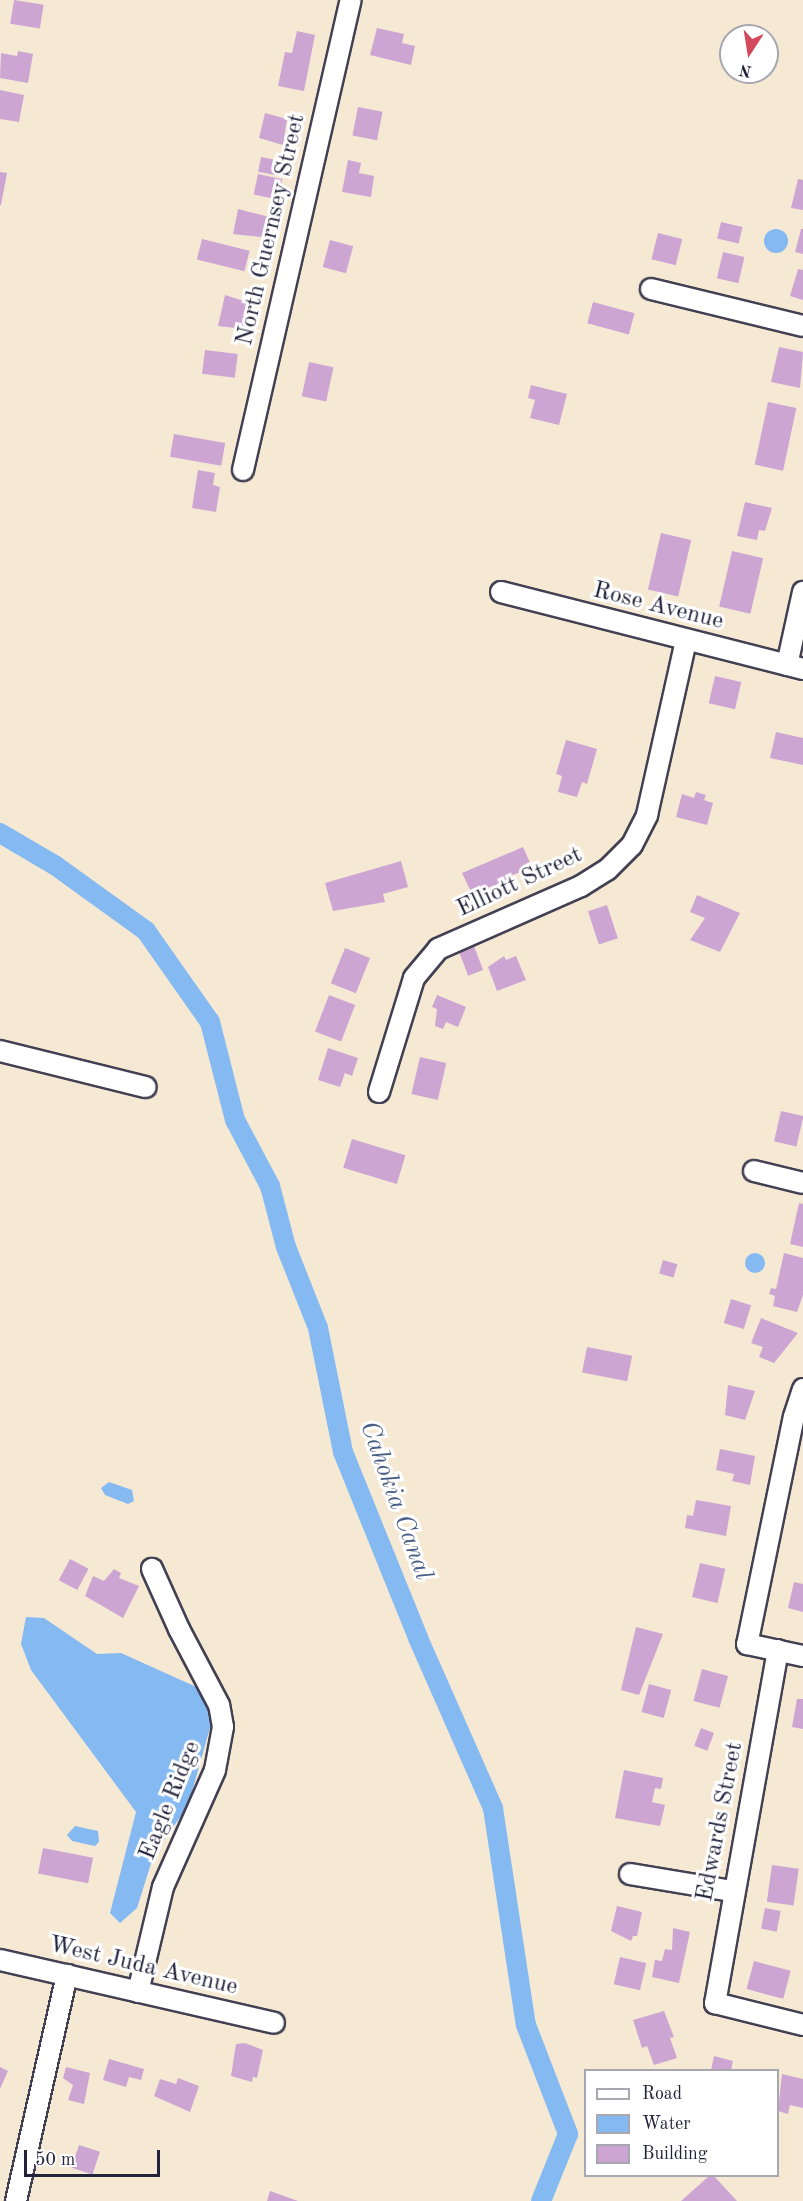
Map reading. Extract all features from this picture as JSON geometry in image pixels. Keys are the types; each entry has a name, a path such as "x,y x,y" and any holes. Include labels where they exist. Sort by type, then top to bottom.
{"street":[{"name":"North Guernsey Street","path":"243,470 351,0"},
{"path":"651,289 803,326"},
{"name":"Rose Avenue","path":"501,592 795,667"},
{"path":"795,667 803,592"},
{"name":"Elliott Street","path":"379,1092 414,978 438,949 581,886 607,870 632,845 646,815 686,641"},
{"path":"0,1051 146,1088"},
{"path":"754,1171 803,1183"},
{"path":"803,1389 794,1416 747,1644 803,1656"},
{"name":"Eagle Ridge","path":"138,1992 163,1887 215,1770 223,1727 219,1705 179,1629 152,1569"},
{"name":"Edwards Street","path":"778,1650 732,1890 715,2003 803,2025"},
{"path":"630,1874 732,1890"},
{"name":"West Juda Avenue","path":"0,1960 274,2023"},
{"path":"16,2201 67,1975"}],"water":[{"path":"776,229 784,233 788,241 784,249 776,253 768,249 764,241 768,233"},
{"path":"755,1253 762,1256 765,1263 762,1270 755,1273 748,1270 745,1263 748,1256"},
{"path":"109,1482 132,1490 134,1501 128,1504 105,1495 101,1488"},
{"path":"26,1617 44,1618 97,1654 121,1653 203,1690 213,1717 188,1806 154,1854 137,1908 120,1923 110,1913 136,1812 31,1670 21,1644"},
{"path":"75,1826 98,1831 99,1842 95,1846 72,1841 67,1835"}],"building":[{"path":"14,0 44,5 40,28 10,24"},
{"path":"377,28 404,34 402,43 415,46 411,65 370,55"},
{"path":"297,31 315,35 304,91 278,86 285,52 292,53"},
{"path":"18,51 33,54 28,83 0,78 1,53 17,56"},
{"path":"0,90 24,95 19,122 0,119"},
{"path":"358,107 383,112 377,140 352,135"},
{"path":"265,113 287,119 283,145 259,138"},
{"path":"261,157 282,161 279,176 258,172"},
{"path":"348,160 361,163 359,173 374,176 371,197 342,192"},
{"path":"0,172 7,173 1,205 0,205"},
{"path":"258,174 282,179 278,200 254,195"},
{"path":"798,179 803,180 803,210 791,208"},
{"path":"238,209 273,218 269,238 233,234"},
{"path":"721,222 742,227 739,244 717,239"},
{"path":"801,229 803,229 803,254 795,252"},
{"path":"658,233 682,239 676,265 651,259"},
{"path":"202,239 250,251 244,271 197,259"},
{"path":"330,240 353,246 346,273 323,267"},
{"path":"723,252 744,257 738,283 717,278"},
{"path":"798,269 803,270 803,300 790,296"},
{"path":"225,295 250,303 248,310 254,311 251,325 245,324 244,329 218,326"},
{"path":"593,302 635,313 629,334 587,323"},
{"path":"779,347 803,352 800,388 771,382"},
{"path":"205,350 238,354 235,378 202,374"},
{"path":"309,362 333,367 326,401 302,396"},
{"path":"531,385 567,394 559,425 530,418 535,400 528,398"},
{"path":"768,402 796,408 783,471 755,465"},
{"path":"174,434 225,443 221,466 170,457"},
{"path":"198,470 215,473 213,485 220,487 216,512 192,508"},
{"path":"745,502 772,508 765,531 759,530 757,540 737,536"},
{"path":"661,533 691,540 678,596 648,590"},
{"path":"732,551 763,558 750,614 719,607"},
{"path":"715,676 741,682 735,709 709,703"},
{"path":"776,732 803,738 803,765 770,758"},
{"path":"566,740 597,749 587,784 582,782 577,797 558,792 562,776 556,774"},
{"path":"696,792 706,795 704,800 713,803 707,825 676,817 682,794 694,798"},
{"path":"523,847 532,867 508,877 510,882 471,892 462,873"},
{"path":"401,861 408,887 383,894 385,902 333,911 325,883"},
{"path":"697,895 740,913 720,952 690,940 705,918 690,912"},
{"path":"607,905 618,938 599,944 588,911"},
{"path":"472,941 483,970 468,976 457,947"},
{"path":"345,948 370,958 356,993 331,983"},
{"path":"504,956 506,960 516,956 526,980 497,991 488,967"},
{"path":"329,995 355,1005 341,1041 315,1031"},
{"path":"437,995 466,1007 458,1027 446,1022 443,1029 435,1026 437,1009 432,1007"},
{"path":"328,1048 358,1058 352,1076 345,1073 340,1087 318,1080"},
{"path":"420,1057 446,1063 438,1100 411,1094"},
{"path":"781,1111 803,1116 796,1146 774,1141"},
{"path":"352,1139 406,1155 397,1184 343,1168"},
{"path":"799,1203 803,1204 803,1247 790,1244"},
{"path":"784,1253 803,1258 803,1295 797,1312 773,1306 775,1296 769,1294 771,1288 776,1289"},
{"path":"663,1260 677,1264 674,1278 659,1273"},
{"path":"731,1299 751,1305 744,1329 724,1323"},
{"path":"761,1318 798,1333 774,1363 759,1357 763,1347 751,1343"},
{"path":"587,1347 632,1356 627,1381 582,1373"},
{"path":"728,1385 755,1391 745,1420 725,1415"},
{"path":"720,1449 755,1456 750,1485 732,1481 734,1474 716,1470"},
{"path":"696,1500 731,1506 726,1536 685,1528 687,1515 693,1516"},
{"path":"70,1559 89,1569 77,1590 59,1580"},
{"path":"700,1563 725,1569 717,1603 692,1597"},
{"path":"114,1569 121,1573 119,1578 139,1586 123,1618 85,1596 93,1576 104,1581"},
{"path":"794,1582 803,1584 803,1612 788,1608"},
{"path":"636,1627 663,1634 639,1695 621,1690"},
{"path":"702,1669 728,1676 720,1708 693,1701"},
{"path":"649,1684 671,1690 664,1718 641,1712"},
{"path":"797,1699 803,1699 803,1729 792,1727"},
{"path":"701,1728 714,1733 707,1751 694,1746"},
{"path":"624,1770 663,1778 661,1789 655,1788 652,1802 665,1805 660,1826 615,1818"},
{"path":"43,1848 93,1858 88,1883 38,1874"},
{"path":"772,1865 799,1869 794,1905 767,1902"},
{"path":"617,1906 642,1912 637,1936 633,1936 631,1941 611,1931"},
{"path":"765,1908 781,1911 777,1932 761,1929"},
{"path":"673,1928 690,1932 679,1983 652,1977 655,1960 662,1961 665,1949 672,1950"},
{"path":"620,1957 646,1963 640,1990 614,1984"},
{"path":"754,1961 791,1971 783,1999 746,1989"},
{"path":"664,2011 674,2037 670,2038 677,2058 654,2065 647,2046 642,2048 633,2020"},
{"path":"245,2043 263,2050 257,2078 253,2077 252,2082 231,2076 236,2044"},
{"path":"714,2056 733,2061 731,2069 711,2069"},
{"path":"109,2059 144,2069 141,2080 129,2077 126,2087 103,2080"},
{"path":"0,2067 8,2071 0,2089"},
{"path":"66,2067 90,2073 84,2104 68,2100 73,2085 63,2078"},
{"path":"782,2074 803,2079 803,2108 790,2105 788,2114 779,2111"},
{"path":"178,2078 199,2086 190,2112 154,2096 160,2079 176,2084"},
{"path":"79,2145 100,2152 93,2175 72,2168"},
{"path":"708,2177 715,2177 737,2201 681,2201"},
{"path":"270,2191 298,2201 267,2201"}],"waterway":[{"name":"Cahokia Canal","path":"0,833 56,866 146,931 210,1022 235,1120 270,1186 286,1247 318,1328 343,1452 418,1638 493,1808 526,2025 568,2134 541,2201"}]}
